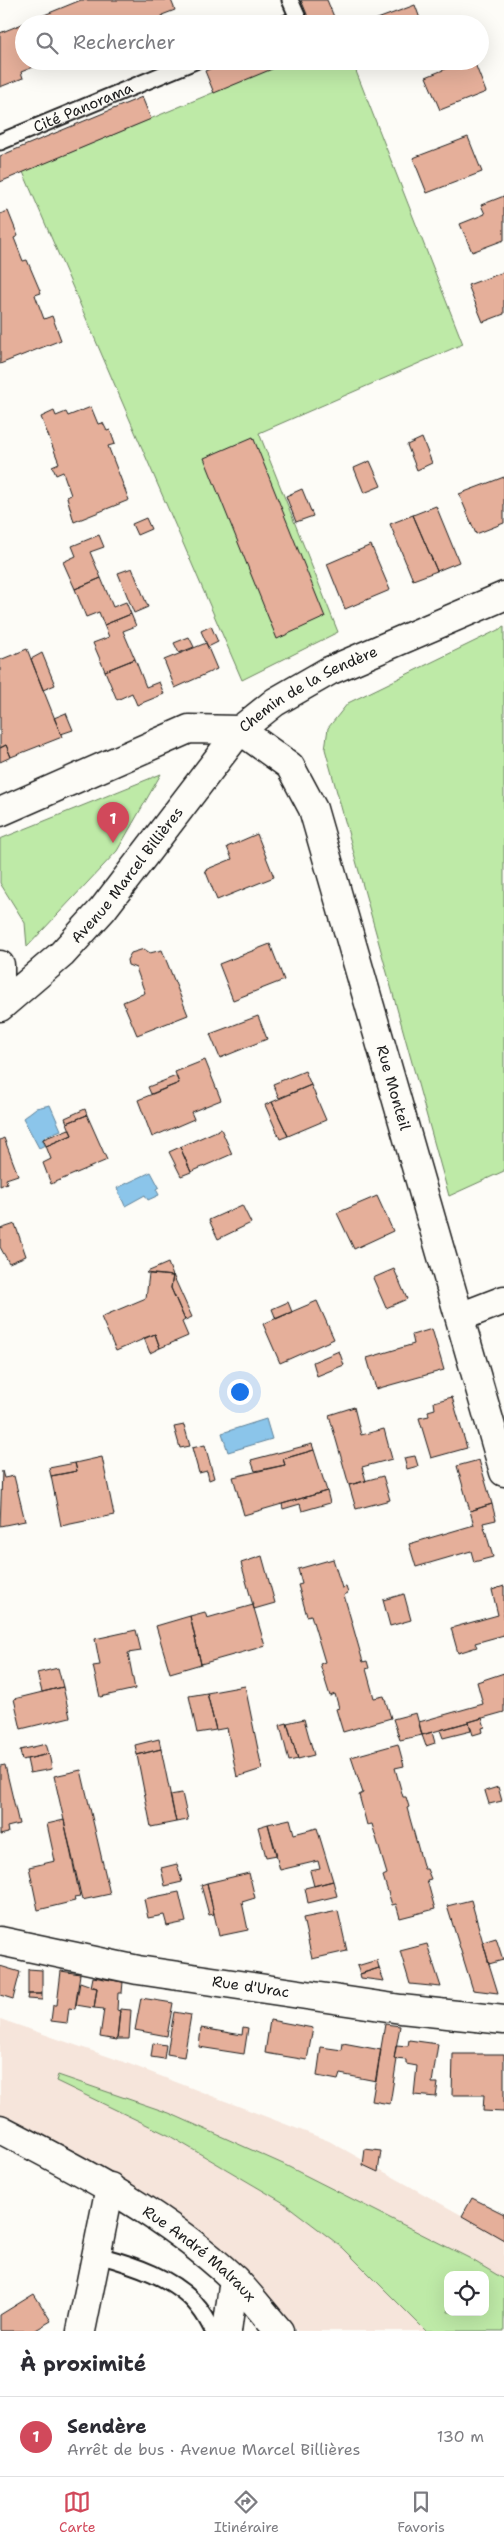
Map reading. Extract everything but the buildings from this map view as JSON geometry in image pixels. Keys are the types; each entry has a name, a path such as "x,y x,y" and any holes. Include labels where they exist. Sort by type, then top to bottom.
{"street":[{"name":"Chemin de la Sendère","path":"0,812 189,729 240,730 275,702 329,671 504,596"},
{"name":"Avenue Marcel Billières","path":"0,1007 62,954 103,909 240,730"},
{"name":"Rue Monteil","path":"240,730 290,766 312,809 504,1472"},
{"path":"0,965 0,977"},
{"path":"460,1317 504,1300"},
{"name":"Rue d'Urac","path":"0,1941 138,1970 400,2009 504,2020"},
{"name":"Rue André Malraux","path":"0,2129 110,2186 158,2217 234,2279 279,2331"},
{"path":"81,2331 98,2255 110,2186"},
{"path":"227,2331 234,2279"}],"lane":[{"path":"290,0 297,15"},
{"name":"Cité Panorama","path":"0,142 173,70"},
{"path":"98,2255 136,2265 172,2284 199,2307 213,2331"}],"shaded area":[{"path":"0,2019 124,2062 329,2141 504,2239 504,2331 297,2331 255,2284 190,2224 121,2178 0,2116"}],"green space":[{"path":"267,70 356,70 463,344 259,433 338,632 242,680 23,172"},
{"path":"504,627 504,1171 449,1196 325,749 328,728 348,703"},
{"path":"161,774 117,851 27,947 25,923 0,883 0,839"},
{"path":"58,2075 169,2113 283,2164 469,2258 504,2279 504,2331 426,2331 343,2248 284,2203 168,2135 56,2081"}],"water":[{"path":"50,1105 61,1130 46,1136 42,1140 45,1145 39,1148 23,1118 36,1108"},
{"path":"151,1172 159,1187 156,1189 159,1195 148,1200 145,1195 125,1206 117,1188"},
{"path":"266,1419 272,1439 228,1452 222,1433"}],"place":[{"name":"Sendère","path":"113,843"}]}
